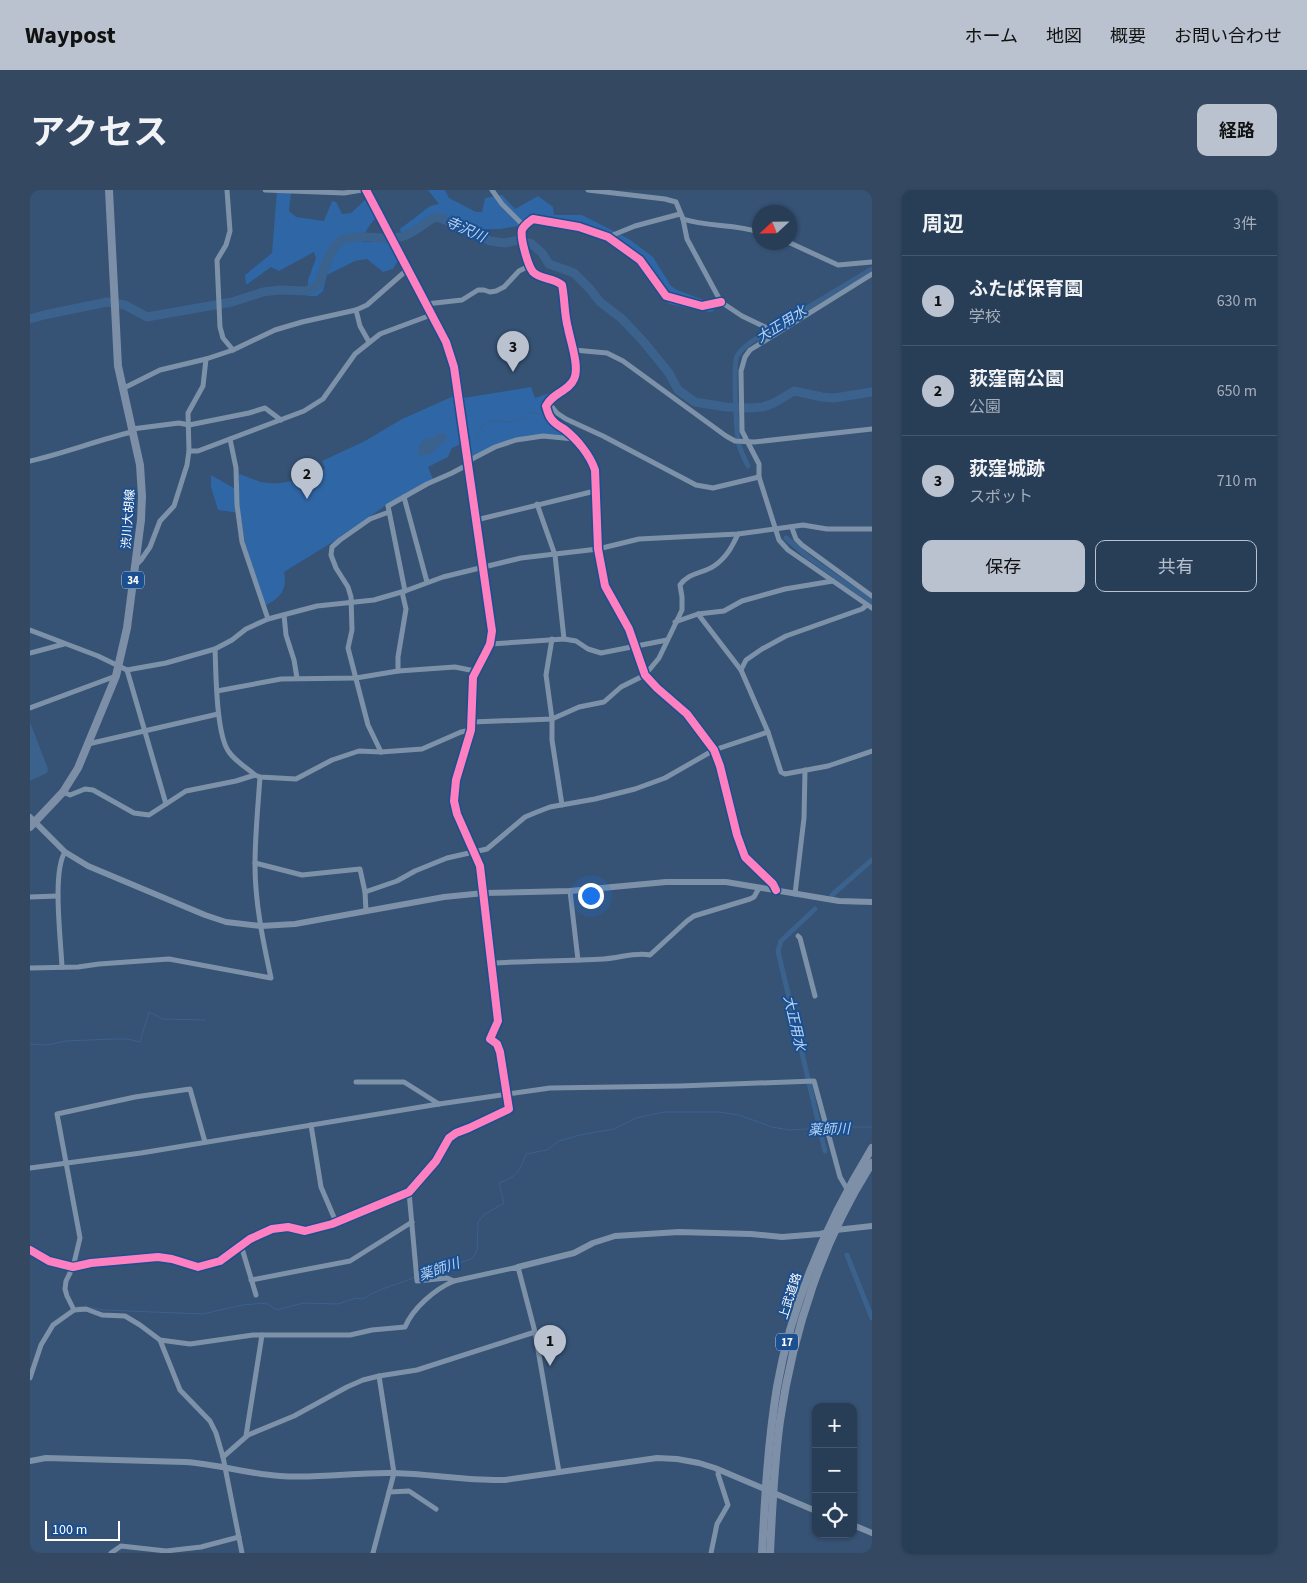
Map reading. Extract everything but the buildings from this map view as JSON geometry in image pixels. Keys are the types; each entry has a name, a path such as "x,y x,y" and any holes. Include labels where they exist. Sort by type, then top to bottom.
{"highway":[{"name":"上武道路","path":"770,1553 770,1436 777,1385 786,1349 800,1296 826,1232 847,1189 872,1148"},
{"name":"上武道路","path":"762,1553 780,1420 793,1354 807,1302 836,1230 872,1162"}],"main road":[{"name":"渋川大胡線","path":"32,822 63,792 78,768 116,676 127,628 141,520 140,465 118,366 113,300 109,190"}],"street":[{"path":"227,190 230,231 226,245 217,260 220,327 223,338 233,350"},
{"path":"265,190 344,193 362,190"},
{"path":"30,1250 49,1261 73,1267 91,1263 158,1257 198,1267 220,1261 250,1239 272,1229 288,1227 305,1231 336,1222 409,1192 436,1161 449,1138 456,1132 469,1128 509,1109 500,1052 497,1044 490,1039 498,1021 480,866 457,814 454,801 456,780 471,730 473,677 490,644 492,631 454,367 446,342 366,190"},
{"path":"492,190 502,204 524,226"},
{"path":"588,190 665,198 676,202 687,239 721,302 768,333"},
{"path":"608,237 635,226 681,216 692,222 752,229"},
{"path":"721,302 702,306 666,296 640,260 608,237 579,227 533,219 524,226 521,232 523,246 533,272 539,276 556,280 562,285 567,328 574,350 575,378 552,397 546,406 550,418 574,439 592,460 595,470 598,549 605,586 629,629 645,675 687,714 714,750 720,766 736,835 745,858 773,884 776,890"},
{"path":"797,246 838,265 872,262"},
{"path":"426,304 462,300 478,290 496,291 504,287 519,271 530,266"},
{"path":"122,389 160,370 206,360 233,350 275,330 367,306 408,269"},
{"path":"870,606 788,550 778,540 759,477 759,464 745,441 742,431 741,371 744,357 768,333 872,274"},
{"path":"356,310 360,326 369,342"},
{"path":"188,451 198,451 304,411 323,398 355,354 369,342 380,334 431,315"},
{"path":"574,350 606,353 623,361 735,441 754,442 872,429"},
{"path":"135,565 150,547 160,521 174,506 187,465 188,413 203,386 206,360"},
{"path":"548,402 566,420 603,436 696,485 714,488 759,477"},
{"path":"30,461 132,430 179,423 189,425 265,408 281,420"},
{"path":"398,671 398,658 406,609 388,506 427,484 469,464 472,458 495,446 516,440 543,436 574,439"},
{"path":"230,438 236,468 237,505 242,542 268,619"},
{"path":"476,520 595,491"},
{"path":"404,497 427,582"},
{"path":"537,504 555,554 564,639"},
{"path":"381,752 368,725 348,648 352,630 351,597 348,587 336,568 331,555 332,547 340,540 370,519 389,512"},
{"path":"30,630 127,670 166,663 215,649 232,640 246,628 268,619 317,606 374,600 443,576 521,558 598,549 639,539 738,534 803,526 827,529 872,529"},
{"path":"792,528 796,538 802,545 872,596"},
{"path":"471,722 552,719 579,707 604,702 621,686 645,675 659,658 682,610 680,585 685,578 713,567 723,559 738,534"},
{"path":"676,622 698,614 724,611 742,601 785,589 833,581"},
{"path":"741,670 746,660 786,636 870,606"},
{"path":"698,614 741,670 768,732 781,772 785,774 828,766 872,751"},
{"path":"284,615 286,636 294,660 297,678"},
{"path":"552,639 546,675 552,719 552,740 562,805"},
{"path":"490,644 564,639 601,653 667,640"},
{"path":"30,653 64,644"},
{"path":"215,649 218,714 225,746 230,754 258,776"},
{"path":"217,691 267,680 356,678 398,671 455,667 475,671"},
{"path":"127,670 166,804"},
{"path":"30,708 116,676"},
{"path":"88,744 218,714"},
{"path":"63,792 70,795 85,789 93,790 134,813 149,815 186,791 258,776 296,779 332,760 359,751 381,752 422,749 461,732 471,730"},
{"path":"365,892 397,881 415,871 447,858 487,849 525,817 550,807 635,789 665,778 714,750 768,732"},
{"path":"795,894 804,817 805,770"},
{"path":"30,968 78,968 98,964 169,959 271,978 260,926 255,863 258,776"},
{"path":"32,822 66,852 88,866 204,915 226,922 260,926 295,924 444,897 484,893 570,891 666,882 720,882 848,902 872,902"},
{"path":"62,967 58,896 61,861 66,852"},
{"path":"255,863 302,875 360,869 365,892 366,911"},
{"path":"492,963 650,955 690,918 754,898 759,888"},
{"path":"570,891 578,960"},
{"path":"30,897 58,896"},
{"path":"798,936 815,996"},
{"path":"30,1168 507,1093 550,1088 814,1081 841,1181 847,1189"},
{"path":"356,1082 404,1082 439,1104"},
{"path":"74,1310 65,1289 80,1238 57,1114 135,1097 190,1089 205,1142"},
{"path":"311,1125 321,1187 336,1222"},
{"path":"409,1192 417,1281 448,1278 454,1281"},
{"path":"252,1280 350,1261 412,1222"},
{"path":"30,1378 36,1357 53,1325 74,1310 86,1310 102,1315 125,1316 160,1340 190,1344 253,1334 350,1335 372,1330 404,1327 409,1318 423,1303 454,1281 567,1255 600,1240 615,1236 679,1232 782,1237 872,1226"},
{"path":"241,1245 256,1295"},
{"path":"518,1267 535,1332 559,1472"},
{"path":"223,1457 246,1436 294,1416 347,1387 379,1376 417,1370 535,1332"},
{"path":"246,1436 262,1335"},
{"path":"160,1340 180,1390 210,1421 223,1457 242,1553"},
{"path":"30,1360 36,1357"},
{"path":"373,1553 394,1473 379,1376"},
{"path":"30,1461 46,1458 208,1464 277,1476 394,1473 505,1480 657,1458 677,1459 699,1463 719,1470 812,1509"},
{"path":"711,1553 717,1524 728,1505 718,1474 719,1470"},
{"path":"389,1492 409,1491 436,1509"},
{"path":"857,1527 872,1533"},
{"path":"111,1553 121,1546 166,1550 201,1547 239,1537"}],"shaded area":[{"path":"277,190 291,193 289,211 296,217 324,221 332,201 336,202 342,214 351,213 366,199 377,216 367,229 363,242 389,242 399,259 393,269 383,272 367,259 355,261 327,275 323,291 317,296 307,296 308,280 316,258 314,252 279,271 271,267 246,285 245,275 272,253"},
{"path":"428,190 445,190 449,198 476,212 482,212 485,198 502,195 515,209 538,196 553,207 554,215 582,215 629,239 653,257 671,286 706,301 711,300 714,311 709,312 669,304 649,278 645,262 624,243 578,223 534,223 501,229 474,229 446,222 431,222 416,232 401,234 400,229 430,206 439,204"},
{"path":"531,387 535,398 559,390 545,405 546,411 551,423 568,436 514,438 471,458 468,441 452,448 448,457 428,467 433,479 385,506 336,540 284,572 285,583 282,593 264,606 245,543 240,513 218,510 211,487 211,475 239,491 239,474 261,482 270,483 294,480 325,469 322,461 365,441 402,419 456,395 457,399"},
{"path":"440,433 447,435 446,441 439,445 431,454 420,456 418,454 421,442 433,438"},
{"path":"30,722 48,769 47,773 30,781"}],"waterway":[{"name":"寺沢川","path":"30,319 107,302 125,305 147,317 232,302 263,292 279,290 307,291 318,285 331,253 337,244 343,240 351,237 396,238 404,236 433,218 438,217 472,231 490,241 505,243 518,240 532,244 542,253 549,264 574,273 600,302 621,318 643,341 669,373 678,390 695,402 726,407 749,408 763,407 774,403 794,391 834,398 872,392"},
{"name":"大正用水","path":"748,466 738,438 735,385 737,356 742,349 754,340 872,269"},
{"path":"476,439 480,430 487,422 515,421 533,412 544,415 545,419"},
{"name":"大正用水","path":"786,538 808,557 872,602"},
{"name":"大正用水","path":"832,895 872,860"},
{"name":"大正用水","path":"815,909 781,941 778,951 825,1151"},
{"path":"30,1044 47,1045 66,1041 114,1039 140,1042 149,1012 163,1019 205,1020"},
{"name":"薬師川","path":"419,1275 435,1272 473,1258 477,1250 478,1222 485,1214 504,1203 499,1183 517,1172 526,1154 547,1150 559,1141 614,1129 636,1118 664,1112 719,1112 739,1115 772,1127 789,1130 824,1128"},
{"name":"薬師川","path":"828,1127 872,1127"},
{"name":"大正用水","path":"847,1255 872,1318"},
{"name":"薬師川","path":"87,1307 104,1310 203,1314 242,1305 266,1303 277,1310 303,1303 338,1304 356,1298 363,1299 375,1292 415,1277"},
{"name":"薬師川","path":"77,1306 83,1307"}],"cycle path":[{"path":"30,1250 49,1261 73,1267 91,1263 158,1257 198,1267 220,1261 250,1239 272,1229 288,1227 305,1231 332,1224 409,1192 436,1161 449,1138 509,1109 500,1052 497,1044 490,1039 498,1021 480,866 457,814 454,801 456,780 471,730 473,677 490,644 492,631 454,367 446,342 366,190"},
{"path":"721,302 702,306 666,296 640,260 608,237 579,227 533,219 522,230 525,252 533,272 536,275 562,285 576,374 572,383 552,398 546,406 551,419 578,442 595,470 598,549 605,586 629,629 645,675 687,714 714,750 720,766 737,835 745,857 773,884 776,890"}],"place":[{"name":"荻窪城跡","path":"513,372"},
{"name":"荻窪南公園","path":"307,499"},
{"name":"ふたば保育園","path":"550,1366"}]}
